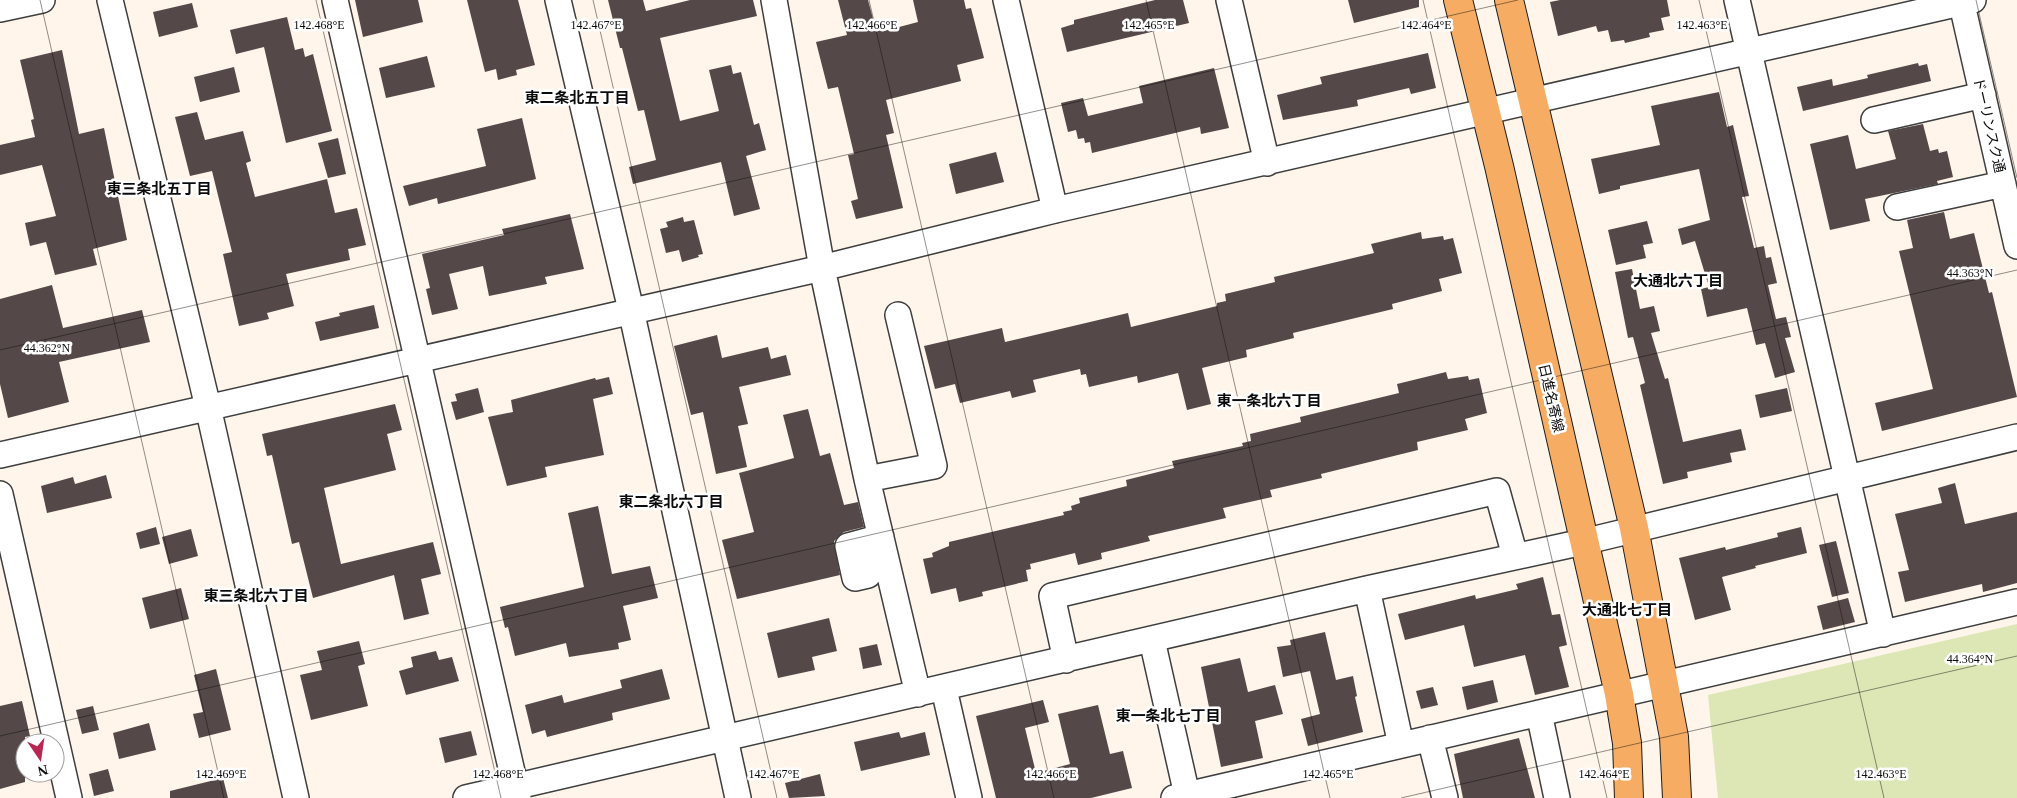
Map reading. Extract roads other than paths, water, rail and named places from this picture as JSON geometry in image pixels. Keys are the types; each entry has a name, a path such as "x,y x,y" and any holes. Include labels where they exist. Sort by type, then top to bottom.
{"main road":[{"name":"日進名寄線","path":"1458,0 1484,112 1499,166 1619,694 1627,743 1629,798"},
{"path":"1509,0 1634,528 1666,684 1674,737 1677,798"}],"street":[{"path":"0,9 42,0"},
{"path":"110,0 208,407 296,798"},
{"path":"335,0 517,792"},
{"path":"558,0 631,310 738,798"},
{"path":"774,0 822,268 867,479 918,694"},
{"path":"1006,0 1055,210"},
{"path":"1229,0 1268,163"},
{"path":"1737,0 1883,634"},
{"path":"0,455 822,268 1055,210 1534,102 1965,1"},
{"name":"ドーリンスク通","path":"1965,1 1983,95 2017,246"},
{"path":"1874,120 1983,95"},
{"path":"1897,207 2003,184"},
{"path":"867,479 934,466 898,315"},
{"path":"466,798 517,792 725,739 1367,589 1583,542 1634,528 2017,438"},
{"path":"1066,660 1052,596 1497,491 1515,556"},
{"path":"0,494 69,798"},
{"path":"1367,589 1401,745"},
{"path":"1152,640 1181,796 2017,602"},
{"path":"944,689 969,798"},
{"path":"1539,713 1557,798"},
{"path":"1430,738 1444,798"}],"district":[{"name":"東二条北五丁目","path":"577,98"},
{"name":"東三条北五丁目","path":"159,189"},
{"name":"大通北六丁目","path":"1678,281"},
{"name":"東一条北六丁目","path":"1269,401"},
{"name":"東二条北六丁目","path":"671,502"},
{"name":"東三条北六丁目","path":"256,596"},
{"name":"大通北七丁目","path":"1627,610"},
{"name":"東一条北七丁目","path":"1168,716"}]}
